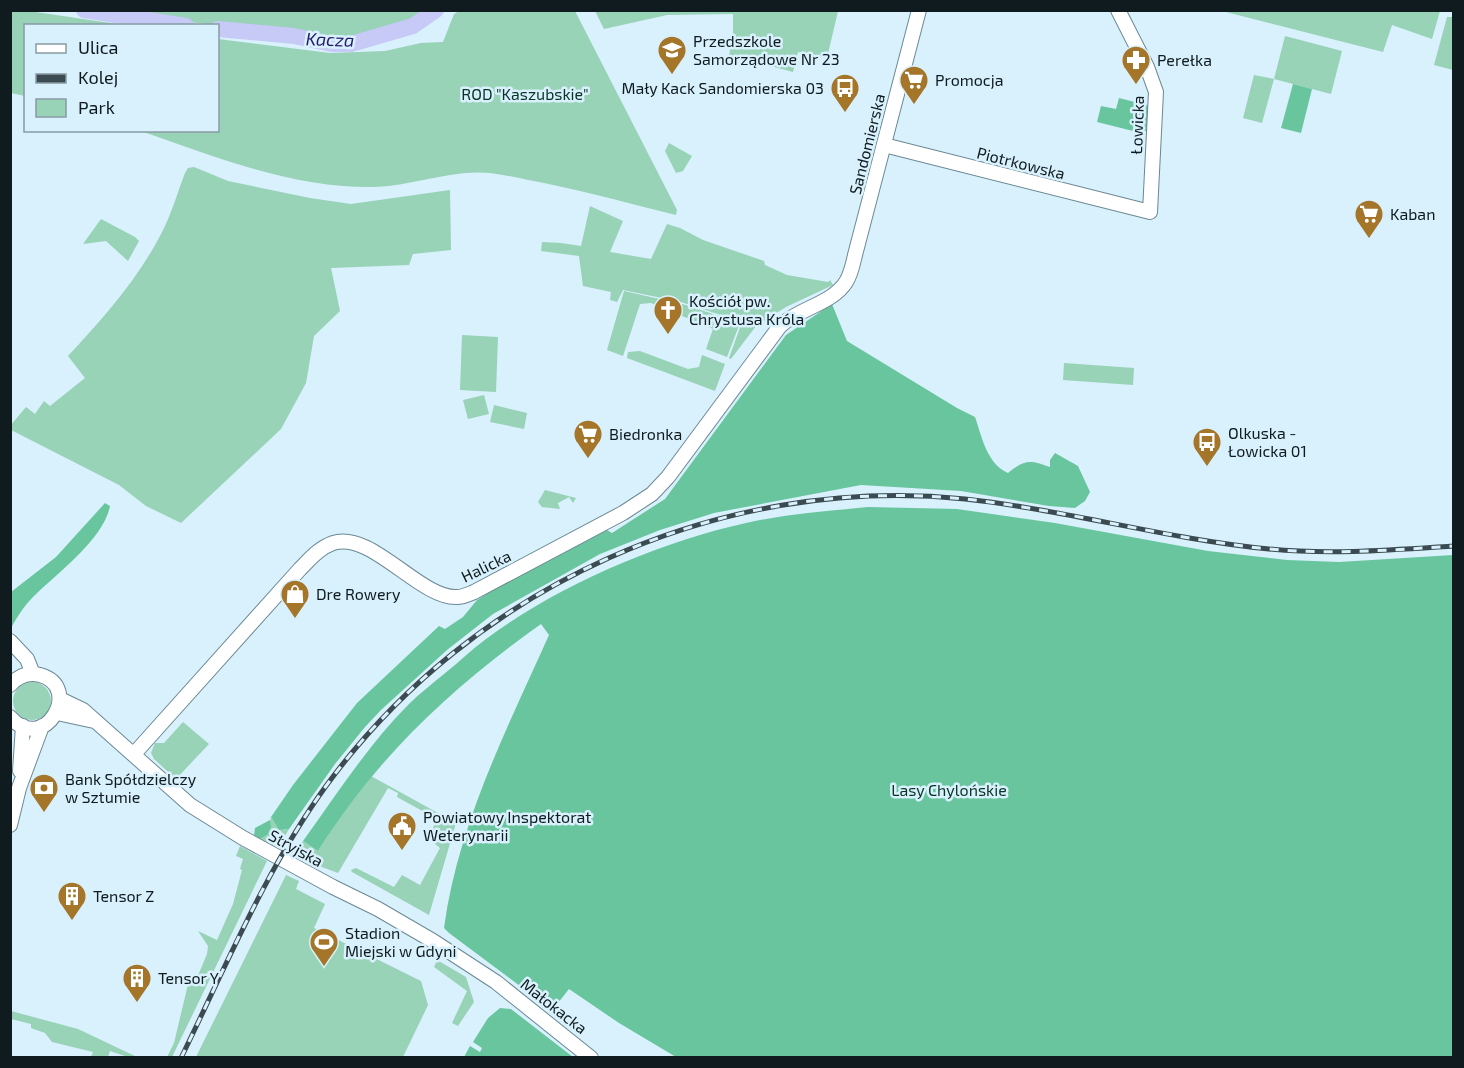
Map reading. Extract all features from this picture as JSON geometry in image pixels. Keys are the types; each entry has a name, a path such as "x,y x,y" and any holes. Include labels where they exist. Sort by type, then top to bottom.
{"street":[{"name":"Łowicka","path":"1118,10 1147,67 1156,92 1149,212"},
{"name":"Sandomierska","path":"845,284 855,255 918,14"},
{"name":"Piotrkowska","path":"884,145 1149,212"},
{"name":"Halicka","path":"134,754 300,569 323,548 342,542 359,544 435,592 456,597 474,592 640,503 668,477 780,326 829,298 845,284"},
{"path":"10,717 23,726 32,728 42,726 53,719 58,706 57,690 51,681 43,676 21,678 27,659 12,642"},
{"name":"Stryjska","path":"58,706 83,710 190,805 333,887 378,909 496,982"},
{"path":"19,788 23,726"},
{"path":"10,825 19,788 42,726"},
{"name":"Małokacka","path":"496,982 591,1058"}],"green space":[{"path":"10,11 29,11 117,24 24,24 24,96 11,93"},
{"path":"120,11 430,11 420,19 406,25 373,35 345,38 187,22"},
{"name":"ROD \"Kaszubskie\"","path":"459,11 575,11 677,210 676,215 594,194 490,173 461,173 373,187 313,182 255,169 144,132 219,132 219,39 330,53 385,51 421,43 443,42 454,14"},
{"path":"595,11 838,11 827,58 798,52 793,72 729,55 733,38 733,14 667,15 604,29"},
{"path":"1222,11 1440,11 1432,39 1392,25 1383,52"},
{"path":"1447,17 1453,17 1453,70 1434,65"},
{"path":"1285,36 1342,51 1331,94 1274,79"},
{"path":"1254,75 1274,79 1262,123 1243,118"},
{"path":"1293,84 1312,89 1301,133 1281,128"},
{"path":"1119,98 1151,106 1150,131 1133,131 1097,122 1101,106 1116,109"},
{"path":"669,143 692,156 683,171 676,173 665,151"},
{"path":"194,167 228,181 351,204 450,190 451,250 413,254 409,265 331,268 340,311 314,336 306,383 281,429 181,523 146,506 119,485 11,430 10,426 26,407 35,414 44,401 50,406 85,378 68,356 134,279 165,226 185,173 188,168"},
{"path":"590,206 623,221 610,252 651,259 667,224 703,240 764,261 765,265 787,275 828,282 830,280 833,285 786,307 756,326 731,359 729,358 742,322 681,302 623,290 617,302 610,300 611,292 583,286 579,256 541,251 542,242 581,246"},
{"path":"101,219 139,241 128,261 106,241 83,244"},
{"path":"624,291 686,305 740,323 727,357 706,349 713,329 651,303 640,304 623,356 607,350"},
{"path":"832,304 847,341 975,417 990,457 1001,469 1008,473 1028,462 1050,467 1050,460 1055,453 1078,466 1090,492 1085,501 1075,508 1049,506 961,491 861,485 714,513 660,530 600,554 493,614 447,650 365,727 335,764 289,829 279,830 271,817 357,703 439,626 445,629 463,617 477,600 598,533 607,530 612,533 665,499 786,335"},
{"path":"462,335 498,337 496,392 460,390"},
{"path":"640,351 688,369 699,367 702,355 725,364 715,391 627,358 628,352"},
{"path":"1064,363 1134,368 1133,385 1063,380"},
{"path":"484,395 489,414 468,419 463,400"},
{"path":"494,405 527,413 524,429 490,422"},
{"path":"545,490 576,498 573,503 569,497 558,503 560,509 542,507 538,502"},
{"path":"105,503 110,506 99,531 78,555 30,600 11,628 11,592 56,557"},
{"name":"Lasy Chylońskie","path":"868,507 957,509 1055,523 1208,551 1287,560 1339,562 1453,555 1453,1057 676,1057 619,1023 569,989 558,1003 557,1012 552,1010 444,928 460,852 472,814 501,742 549,635 541,624 477,673 418,726 365,785 318,851 303,841 366,753 409,704 486,639 544,601 610,568 713,531 776,517"},
{"path":"32,682 39,683 45,688 50,694 50,708 45,714 39,719 32,720 25,719 19,714 14,708 13,701 14,694 19,688 25,683"},
{"path":"183,722 209,744 176,779 154,759 151,753 155,743 164,743"},
{"path":"371,776 456,823 429,915 351,870 356,868 394,887 402,875 420,885 440,848 435,844 433,828 437,819 397,797 398,793 388,788 338,873 292,856 303,841 318,851 337,820"},
{"path":"271,817 279,830 289,829 285,836 273,841 273,846 260,839 267,835"},
{"path":"270,820 271,827 267,835 260,839 254,835 255,828"},
{"path":"240,846 267,861 172,1057 167,1057 174,1043 190,976 197,978 207,954 208,946 198,931 217,940 233,904 242,870 240,869 243,859 236,856"},
{"name":"Stadion Miejski w Gdyni","path":"286,875 299,881 296,889 325,904 314,928 421,981 428,1005 403,1057 196,1057"},
{"path":"437,960 466,977 474,1002 458,1026 452,1023 467,991 434,967"},
{"path":"500,1008 511,1009 573,1057 464,1057 470,1046 480,1052 482,1048 473,1042 488,1018"},
{"path":"11,1011 78,1029 137,1057 128,1057 110,1051 108,1057 91,1057 93,1052 52,1042 45,1033 31,1028 31,1024 11,1019"}],"waterway":[{"name":"Kacza","path":"84,10 173,24"},
{"name":"Kacza","path":"219,29 294,36 332,44 351,44 413,26 436,10"}],"railway":[{"path":"181,1058 248,919 284,851 326,786 385,716 452,654 527,601 608,558 693,526 782,505 873,496 965,499 1041,510 1193,539 1292,551 1338,552 1454,546"}],"place":[{"name":"Przedszkole Samorządowe Nr 23","path":"672,76"},
{"name":"Perełka","path":"1136,86"},
{"name":"Promocja","path":"914,106"},
{"name":"Mały Kack Sandomierska 03","path":"845,114"},
{"name":"Kaban","path":"1369,240"},
{"name":"Kościół pw. Chrystusa Króla","path":"668,336"},
{"name":"Biedronka","path":"588,460"},
{"name":"Olkuska - Łowicka 01","path":"1207,468"},
{"name":"Dre Rowery","path":"295,620"},
{"name":"Bank Spółdzielczy w Sztumie","path":"44,814"},
{"name":"Powiatowy Inspektorat Weterynarii","path":"402,852"},
{"name":"Tensor Z","path":"72,922"},
{"name":"Stadion Miejski w Gdyni","path":"324,968"},
{"name":"Tensor Y","path":"137,1004"}]}
